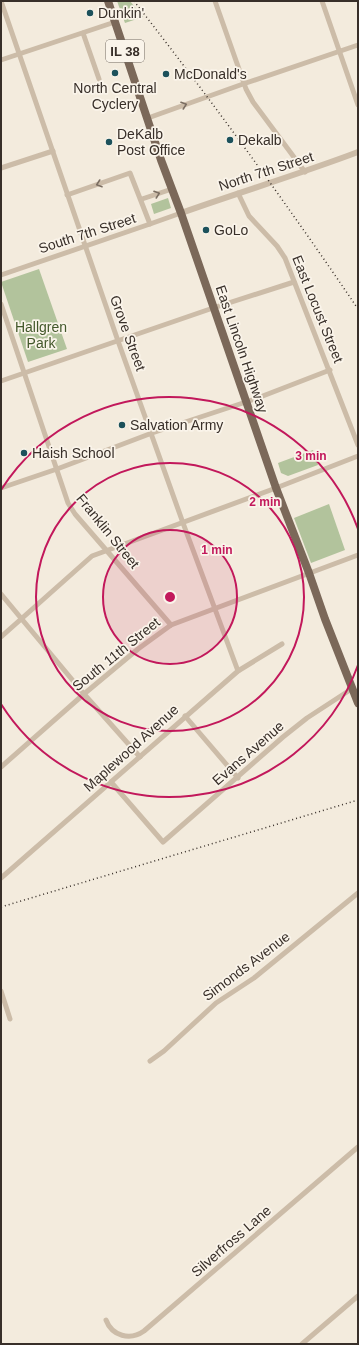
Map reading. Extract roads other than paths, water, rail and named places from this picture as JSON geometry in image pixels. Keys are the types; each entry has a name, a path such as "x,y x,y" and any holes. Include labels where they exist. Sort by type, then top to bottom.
{"main road":[{"name":"East Lincoln Highway","path":"108,1 276,488 358,703"}],"street":[{"name":"Grove Street","path":"2,1 19,55 28,77 118,341 214,609 238,671"},
{"path":"215,1 243,84 253,102 305,172"},
{"path":"322,1 358,105"},
{"path":"1,60 115,22"},
{"path":"82,33 99,79"},
{"path":"148,118 358,45"},
{"path":"1,168 53,151"},
{"name":"North 7th Street","path":"181,213 305,172 358,152"},
{"path":"67,195 130,173 142,199 150,224"},
{"path":"142,199 172,189"},
{"name":"East Locust Street","path":"238,193 249,216 282,253 330,370 358,444"},
{"name":"South 7th Street","path":"1,275 181,213"},
{"path":"1,381 213,308 294,282"},
{"name":"Franklin Street","path":"1,304 71,509 170,625"},
{"path":"1,488 57,470 152,433 247,402 330,370"},
{"path":"1,637 92,556 358,456"},
{"name":"South 11th Street","path":"1,767 84,694 138,649 170,625 358,554"},
{"path":"1,594 84,694 140,757"},
{"name":"Maplewood Avenue","path":"1,878 238,671 282,644"},
{"name":"Evans Avenue","path":"111,782 163,842 238,778 283,737 307,718 353,688"},
{"path":"185,716 238,778"},
{"name":"Simonds Avenue","path":"150,1061 216,1003 254,978 358,893"},
{"path":"1,991 10,1019"},
{"name":"Silverfross Lane","path":"106,1320 114,1332 125,1336 144,1332 358,1147"},
{"path":"302,1344 358,1296"}],"railway":[{"path":"134,1 249,153 358,309"},
{"path":"1,907 358,800"}],"place":[{"name":"Dunkin'","path":"90,13"},
{"name":"North Central Cyclery","path":"115,73"},
{"name":"McDonald's","path":"166,74"},
{"name":"Dekalb","path":"230,140"},
{"name":"DeKalb Post Office","path":"109,142"},
{"name":"GoLo","path":"206,230"},
{"name":"Salvation Army","path":"122,425"},
{"name":"Haish School","path":"24,453"}],"park label":[{"name":"Hallgren Park","path":"41,336"}]}
